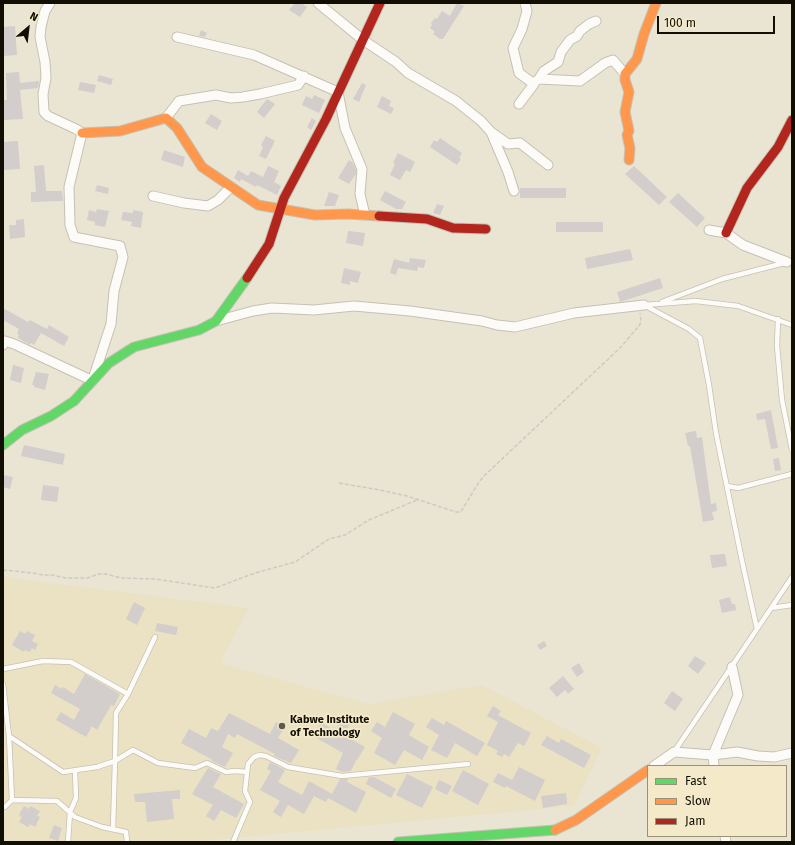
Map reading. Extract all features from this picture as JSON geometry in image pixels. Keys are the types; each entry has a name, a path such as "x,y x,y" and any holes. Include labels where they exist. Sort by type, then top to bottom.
{"street":[{"path":"50,3 41,27 40,38 45,62 46,78 43,94 44,112 48,116 82,133 120,131 166,118 179,101 216,95 231,98 260,94 298,85 304,76"},
{"path":"318,3 363,40 396,62 408,73 456,101 481,121 491,132 508,144 520,143 548,165"},
{"path":"216,321 242,286 269,244 284,198 338,92 380,3"},
{"path":"525,3 527,11 524,23 513,48 519,73 536,81 580,81 605,63 613,60 625,74"},
{"path":"629,160 630,148 627,135 629,131 625,112 628,92 625,74 637,59 644,34 656,3"},
{"path":"519,104 544,71 558,62 562,52 570,40 577,36 580,31 589,24 596,21"},
{"path":"177,37 254,55 338,92"},
{"path":"338,92 345,128 362,169 360,194 365,215"},
{"path":"166,118 177,128 202,167 258,205 314,215 348,214 427,219 453,228 486,229"},
{"path":"726,232 747,188 778,147 792,120"},
{"path":"491,132 508,172 514,191"},
{"path":"82,133 70,187 70,225 74,237 120,246 123,257 114,290 111,324 93,379"},
{"path":"153,196 184,203 208,206 218,200 231,187"},
{"path":"709,230 726,232 743,245 790,261"},
{"path":"3,445 22,430 51,416 74,401 109,363 134,347 199,330 216,321 253,311 272,308 314,310 354,306 410,311 515,327 574,313 642,306"},
{"path":"3,345 5,341 14,344 93,379"},
{"path":"714,765 713,756 738,695 732,667"},
{"path":"655,765 674,752 713,756 737,752 774,757 792,753"},
{"path":"398,842 555,830 576,820 647,771"}],"lane":[{"path":"657,304 722,279 790,261"},
{"path":"642,306 696,301 738,306 792,325"},
{"path":"642,306 690,329 700,338 716,433 757,629"},
{"path":"778,319 777,346 782,400 792,450"},
{"path":"727,486 738,488 792,474"},
{"path":"674,752 792,577"},
{"path":"771,608 792,605"},
{"path":"113,829 116,761 116,713 128,694 155,637"},
{"path":"3,669 43,661 71,662 128,694"},
{"path":"3,684 9,736 12,800"},
{"path":"9,736 62,772 97,767 116,761 133,750 158,762 195,768 207,762 226,772 234,770 247,772"},
{"path":"233,842 250,802 245,791 248,764 254,757 260,755 266,756 288,767 342,776 468,764"},
{"path":"68,842 70,812 76,798 75,770"},
{"path":"3,807 5,807 12,800 57,801 75,817 102,827 126,832 127,842"}],"path":[{"path":"339,483 380,490 456,512 462,510 485,475 620,348 641,322 642,306"},
{"path":"3,570 52,575 66,578 87,578 99,574 106,574 121,578 155,579 215,588 255,573 295,562 328,539 345,535 369,520 417,500"}],"shaded area":[{"name":"Kabwe Institute of Technology","path":"3,577 249,608 220,663 368,704 482,685 602,748 574,806 192,842 3,842"}],"building":[{"path":"295,3 301,3 307,7 300,17 289,10"},
{"path":"457,3 464,6 443,39 440,39 433,34 435,32 430,28 432,25 431,23 435,18 437,19 442,11 450,16"},
{"path":"15,26 17,55 3,56 3,27"},
{"path":"201,30 207,33 205,37 199,36"},
{"path":"19,72 20,83 39,81 38,88 20,90 23,119 3,120 3,100 7,100 6,73"},
{"path":"99,75 113,79 111,85 97,81"},
{"path":"80,82 96,85 94,93 78,90"},
{"path":"362,83 366,85 359,102 353,99"},
{"path":"314,95 325,100 319,113 302,105 306,96 312,99"},
{"path":"382,96 391,101 389,106 394,108 391,114 377,107"},
{"path":"267,99 275,104 264,118 257,112"},
{"path":"211,114 222,121 217,130 205,123"},
{"path":"312,118 316,121 311,130 307,127"},
{"path":"266,136 275,141 266,159 259,156 263,147 261,145"},
{"path":"440,138 462,153 459,158 461,159 457,165 430,147 434,140 437,142"},
{"path":"18,141 20,169 3,170 3,142"},
{"path":"164,150 185,157 183,167 161,160"},
{"path":"398,153 415,162 410,172 406,170 400,180 390,175 395,164 393,163"},
{"path":"349,160 353,163 356,174 349,184 338,178"},
{"path":"44,165 46,191 62,191 63,201 31,202 31,192 36,192 34,166"},
{"path":"268,166 279,171 274,182 281,186 277,195 257,185 256,187 241,179 240,182 234,178 238,170 248,176 251,171 263,177"},
{"path":"634,166 667,197 659,205 625,174"},
{"path":"97,185 109,188 108,194 95,191"},
{"path":"520,188 566,188 566,198 520,198"},
{"path":"385,191 406,202 402,209 396,209 380,200"},
{"path":"329,192 339,195 335,206 324,206"},
{"path":"678,193 705,218 697,227 669,202"},
{"path":"437,204 444,206 440,215 433,213"},
{"path":"97,209 109,211 105,227 95,225 95,222 87,220 89,210 96,212"},
{"path":"133,210 143,212 141,228 131,226 132,222 121,220 123,212 133,213"},
{"path":"24,219 25,237 10,239 9,225 16,225 16,220"},
{"path":"556,222 603,222 603,232 556,232"},
{"path":"348,231 365,233 363,246 346,243"},
{"path":"630,249 633,260 587,269 585,258"},
{"path":"410,258 426,260 424,268 418,267 417,271 398,268 396,275 390,273 394,259 409,263"},
{"path":"344,268 361,272 358,283 350,281 350,285 341,283"},
{"path":"660,278 663,288 620,302 617,292"},
{"path":"3,308 28,322 30,320 47,329 49,325 69,337 64,346 41,333 34,345 31,343 30,345 18,338 19,335 17,333 19,329 3,320"},
{"path":"13,365 24,368 21,383 10,380"},
{"path":"36,372 49,374 45,390 32,385"},
{"path":"771,410 778,448 771,449 765,419 757,420 756,414"},
{"path":"696,431 697,438 702,437 711,504 716,503 717,511 712,512 714,520 703,522 690,446 688,446 685,433"},
{"path":"24,445 65,454 63,465 21,456"},
{"path":"779,458 781,470 775,471 773,459"},
{"path":"3,475 13,477 10,489 3,487"},
{"path":"43,485 59,487 57,502 41,500"},
{"path":"725,554 727,566 712,568 710,555"},
{"path":"730,597 732,604 735,604 736,610 722,613 719,600"},
{"path":"134,602 145,608 137,625 126,619"},
{"path":"157,623 178,627 176,635 155,631"},
{"path":"20,631 25,634 27,631 35,635 32,641 38,644 35,650 32,648 30,652 25,650 24,652 12,645"},
{"path":"544,641 547,646 540,650 537,645"},
{"path":"695,656 706,663 698,674 688,666"},
{"path":"579,663 584,672 577,677 571,668"},
{"path":"85,674 120,694 114,706 111,705 97,730 92,726 86,737 56,720 61,712 74,720 80,709 51,693 55,685 62,689 63,687 74,694"},
{"path":"563,676 574,689 568,694 565,690 557,697 549,688"},
{"path":"672,691 683,699 675,711 664,703"},
{"path":"493,706 501,711 498,715 531,733 524,746 518,743 509,757 504,754 502,757 496,754 498,751 487,745 498,722 487,716"},
{"path":"393,712 415,724 409,735 429,747 422,760 404,750 395,765 374,753 382,738 371,731 377,722 385,727"},
{"path":"229,713 270,734 276,722 285,727 278,738 299,750 291,763 274,756 275,754 237,734 235,738 228,734 222,747 233,753 225,767 181,743 189,729 206,738 211,728 218,731"},
{"path":"432,718 444,725 446,721 485,743 477,756 455,743 447,758 431,750 439,735 426,727"},
{"path":"342,719 350,724 344,735 365,747 356,760 351,771 343,772 336,769 343,753 313,736 321,722 335,731"},
{"path":"547,736 559,743 561,739 591,755 584,768 541,745"},
{"path":"270,762 285,770 278,782 302,795 309,781 332,794 340,779 348,779 347,782 366,792 356,813 328,798 326,802 314,796 304,814 288,805 281,817 273,812 280,801 260,790 271,771 267,769"},
{"path":"519,767 545,780 535,801 506,786 505,788 493,782 498,773 512,780"},
{"path":"208,768 221,774 213,787 244,804 236,818 221,810 214,821 206,816 213,805 192,794"},
{"path":"463,770 489,784 478,805 452,791"},
{"path":"407,774 433,787 422,808 396,795"},
{"path":"369,777 374,777 396,789 391,798 366,784"},
{"path":"439,780 452,786 447,795 435,789"},
{"path":"180,790 180,799 172,799 174,819 147,822 145,802 135,802 134,794"},
{"path":"566,793 567,804 543,808 541,796"},
{"path":"24,806 29,809 30,806 40,811 37,816 40,817 35,827 30,824 28,827 19,822 22,817 19,815"},
{"path":"54,825 62,828 58,841 49,838"}],"traffic: fast":[{"path":"3,445 22,430 51,416 74,401 109,363 134,347 199,330 216,321 247,278"},
{"path":"398,842 555,830"}],"traffic: slow":[{"path":"629,160 630,148 627,135 629,131 625,112 629,92 625,80 625,74 637,59 644,34 656,3"},
{"path":"82,133 120,131 166,118 177,128 202,167 258,205 315,215 348,214 379,216"},
{"path":"555,830 576,820 647,771"}],"traffic: jam":[{"path":"247,278 269,244 284,198 326,119 380,3"},
{"path":"726,233 747,188 778,147 792,120"},
{"path":"379,216 427,219 453,228 486,229"}],"place":[{"name":"Kabwe Institute of Technology","path":"282,726"}]}
